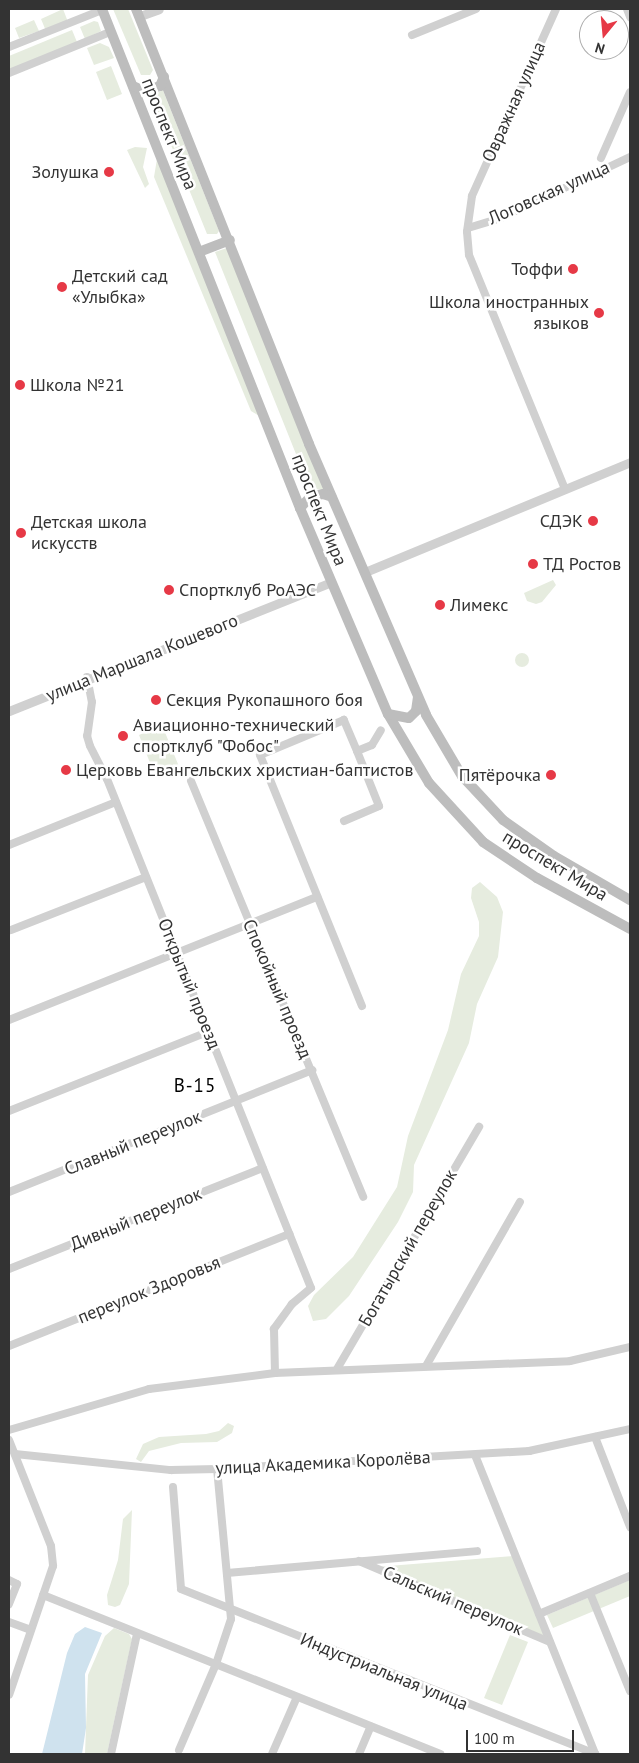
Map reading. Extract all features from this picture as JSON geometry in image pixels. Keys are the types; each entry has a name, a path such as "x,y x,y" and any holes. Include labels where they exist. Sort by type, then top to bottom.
{"main road":[{"name":"проспект Мира","path":"102,10 300,508 388,714 429,783 482,842 537,878 630,928"},
{"name":"проспект Мира","path":"138,13 332,497 418,697 462,776 496,813 554,856 630,900"},
{"path":"132,86 144,91 160,86 164,77"},
{"path":"199,252 230,240"},
{"path":"300,508 311,496 323,494 332,497"},
{"path":"388,714 408,718 416,711 418,697"}],"street":[{"path":"138,13 159,9"},
{"path":"412,35 476,9"},
{"name":"Овражная улица","path":"556,9 472,196 468,228 470,255 564,487"},
{"path":"627,9 630,17"},
{"path":"9,47 102,10"},
{"path":"9,73 110,32"},
{"name":"Логовская улица","path":"601,158 630,92"},
{"name":"Логовская улица","path":"468,228 501,218 630,157"},
{"path":"366,573 564,487 630,463"},
{"path":"366,573 630,463"},
{"name":"улица Маршала Кошевого","path":"9,710 330,581"},
{"name":"Открытый проезд","path":"88,678 92,702 87,736 116,802 311,1288 292,1304 274,1329 275,1373"},
{"path":"344,821 380,806 344,720 260,755 362,1006"},
{"path":"357,751 372,745 381,730"},
{"name":"Спокойный проезд","path":"191,781 363,1197"},
{"path":"9,845 116,802"},
{"path":"11,930 146,877"},
{"path":"9,1020 317,897"},
{"path":"9,1111 208,1032"},
{"name":"Славный переулок","path":"9,1192 312,1070"},
{"name":"Богатырский переулок","path":"337,1369 479,1128"},
{"name":"Дивный переулок","path":"9,1269 263,1168"},
{"path":"426,1366 520,1202"},
{"name":"переулок Здоровья","path":"9,1346 289,1234"},
{"path":"9,1430 149,1389 275,1373 570,1361 630,1347"},
{"name":"улица Академика Королёва","path":"14,1454 171,1470 217,1469 475,1456 529,1451 630,1429"},
{"path":"595,1437 630,1527"},
{"path":"9,1440 51,1546 53,1566 9,1696"},
{"name":"Индустриальная улица","path":"475,1456 595,1754"},
{"path":"179,1750 216,1664 231,1619 217,1469"},
{"name":"Индустриальная улица","path":"173,1487 181,1589 595,1754"},
{"name":"Сальский переулок","path":"227,1573 356,1560 477,1551"},
{"name":"Сальский переулок","path":"356,1560 550,1642"},
{"path":"539,1614 630,1576"},
{"path":"9,1580 17,1584 9,1604"},
{"path":"590,1593 630,1691"},
{"path":"43,1595 440,1754"},
{"path":"9,1622 31,1630"},
{"path":"112,1754 137,1634"},
{"path":"272,1754 297,1697"},
{"path":"359,1754 371,1726"}],"shaded area":[{"path":"63,9 68,22 46,31 41,19"},
{"path":"113,9 128,9 153,70 150,75 141,75"},
{"path":"34,20 39,31 19,38 15,28"},
{"path":"94,21 98,22 101,31 85,39 80,27"},
{"path":"72,30 77,42 9,70 9,56"},
{"path":"100,43 109,47 114,58 94,65 87,48"},
{"path":"111,66 122,94 107,100 96,72"},
{"path":"162,88 219,231 217,234 207,234 150,93 160,92"},
{"path":"135,147 147,148 143,167 149,184 145,188 127,150"},
{"path":"157,159 264,419 251,411 154,177"},
{"path":"227,248 325,490 317,489 312,494 215,252"},
{"path":"553,580 556,585 542,602 536,604 527,601 524,593"},
{"path":"522,653 527,655 529,660 527,665 522,667 517,665 515,660 517,655"},
{"path":"162,725 180,769 156,778 139,735"},
{"path":"480,882 497,897 503,912 498,957 477,1004 469,1043 414,1165 413,1192 398,1222 349,1296 326,1319 313,1321 308,1306 314,1295 353,1257 397,1187 408,1136 448,1030 461,974 479,936 479,922 471,898 472,888"},
{"path":"228,1423 234,1426 232,1433 217,1442 181,1443 149,1451 141,1462 136,1459 143,1444 159,1437 206,1434 219,1431"},
{"path":"132,1510 129,1584 120,1605 115,1607 108,1605 107,1595 118,1560 123,1519"},
{"path":"513,1556 545,1634 542,1636 376,1567"},
{"path":"630,1580 630,1596 553,1628 547,1615"},
{"path":"114,1628 129,1634 132,1639 107,1754 85,1754 88,1675 105,1636"},
{"path":"510,1635 528,1642 502,1705 484,1698"}],"water":[{"path":"85,1627 102,1633 85,1674 86,1728 82,1754 42,1754 67,1653 75,1634"}],"place":[{"name":"Золушка","path":"109,172"},
{"name":"Тоффи","path":"573,269"},
{"name":"Детский сад «Улыбка»","path":"62,287"},
{"name":"Школа иностранных языков","path":"599,313"},
{"name":"Школа №21","path":"20,385"},
{"name":"СДЭК","path":"593,521"},
{"name":"Детская школа искусств","path":"21,533"},
{"name":"ТД Ростов","path":"533,564"},
{"name":"Спортклуб РоАЭС","path":"169,590"},
{"name":"Лимекс","path":"440,605"},
{"name":"Секция Рукопашного боя","path":"156,700"},
{"name":"Авиационно-технический спортклуб \"Фобос\"","path":"123,736"},
{"name":"Церковь Евангельских христиан-баптистов","path":"66,770"},
{"name":"Пятёрочка","path":"551,775"}],"district":[{"name":"В-15","path":"195,1086"}]}
